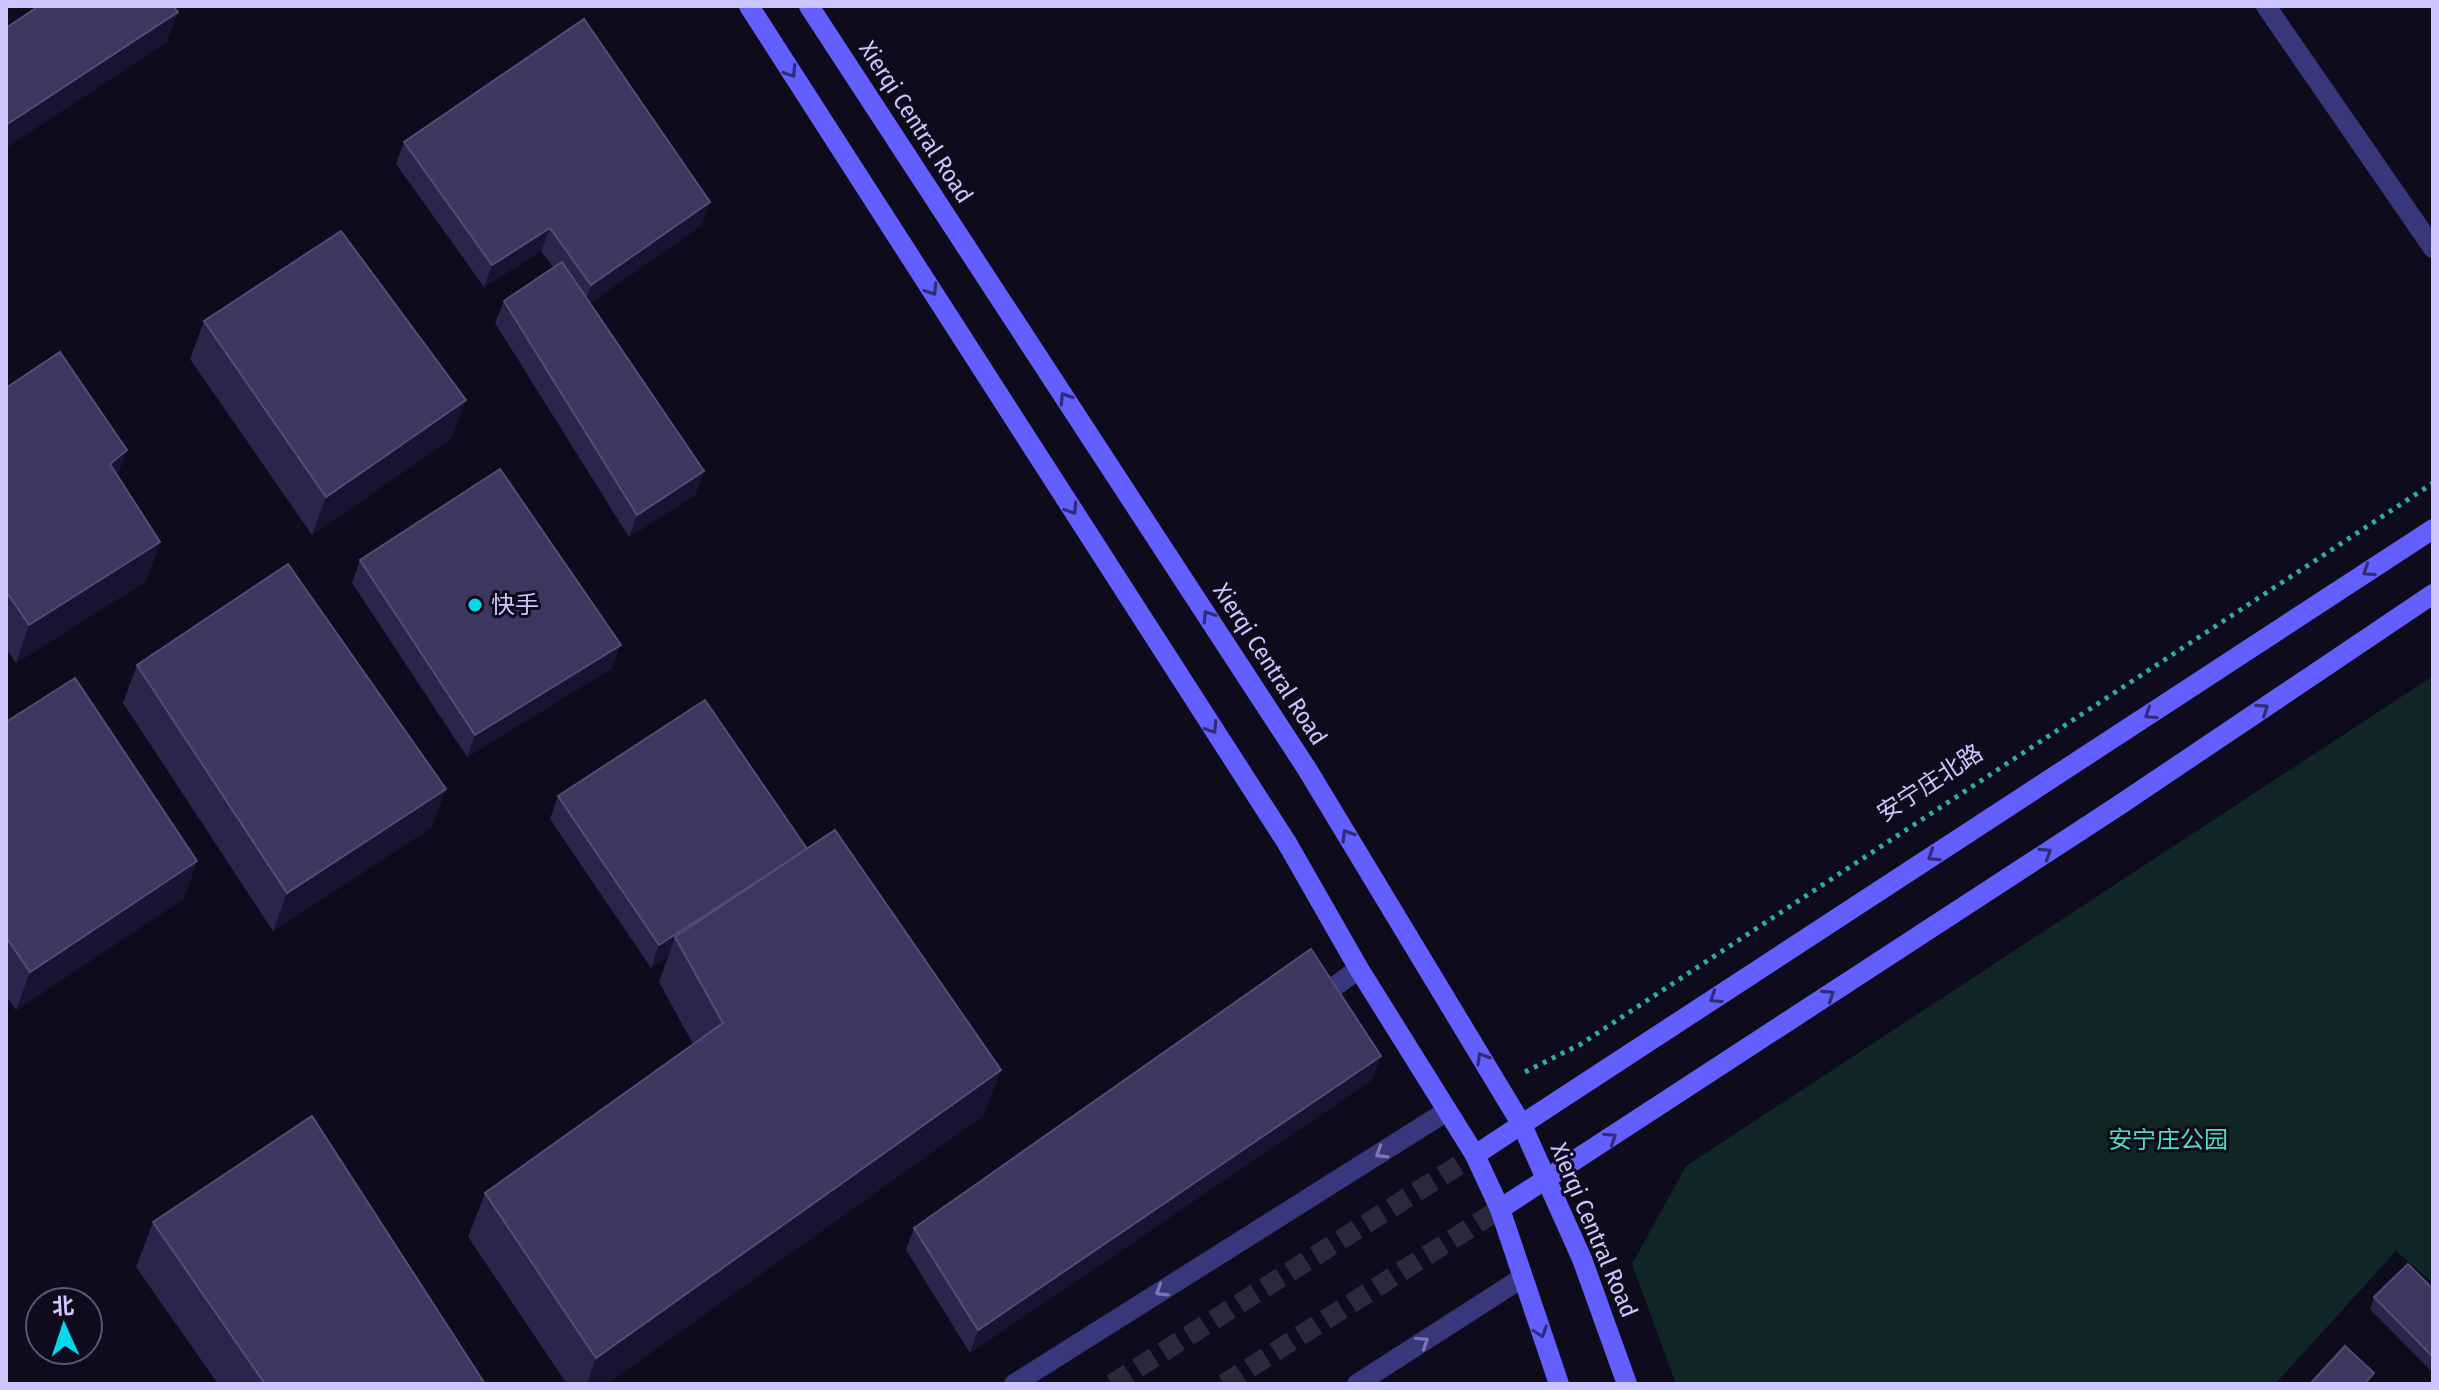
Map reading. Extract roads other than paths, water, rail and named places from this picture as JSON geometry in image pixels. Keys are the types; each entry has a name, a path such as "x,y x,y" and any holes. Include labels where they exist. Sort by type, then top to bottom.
{"main road":[{"path":"749,6 1287,843 1359,969 1475,1155 1500,1209 1559,1384"},
{"name":"Xierqi Central Road","path":"809,6 1307,769 1522,1125 1582,1259 1627,1384"},
{"path":"1475,1155 2433,529"},
{"path":"1500,1209 2118,806 2433,594"}],"street":[{"path":"2266,6 2433,248"},
{"path":"1296,1013 1359,969"},
{"path":"1014,1384 1447,1111"},
{"path":"1357,1384 1522,1278"}],"tunnel":[{"path":"1112,1384 1475,1155"},
{"path":"1224,1384 1500,1209"}],"place":[{"name":"快手","path":"475,605"}],"park label":[{"name":"安宁庄公园","path":"2168,1140"}]}
